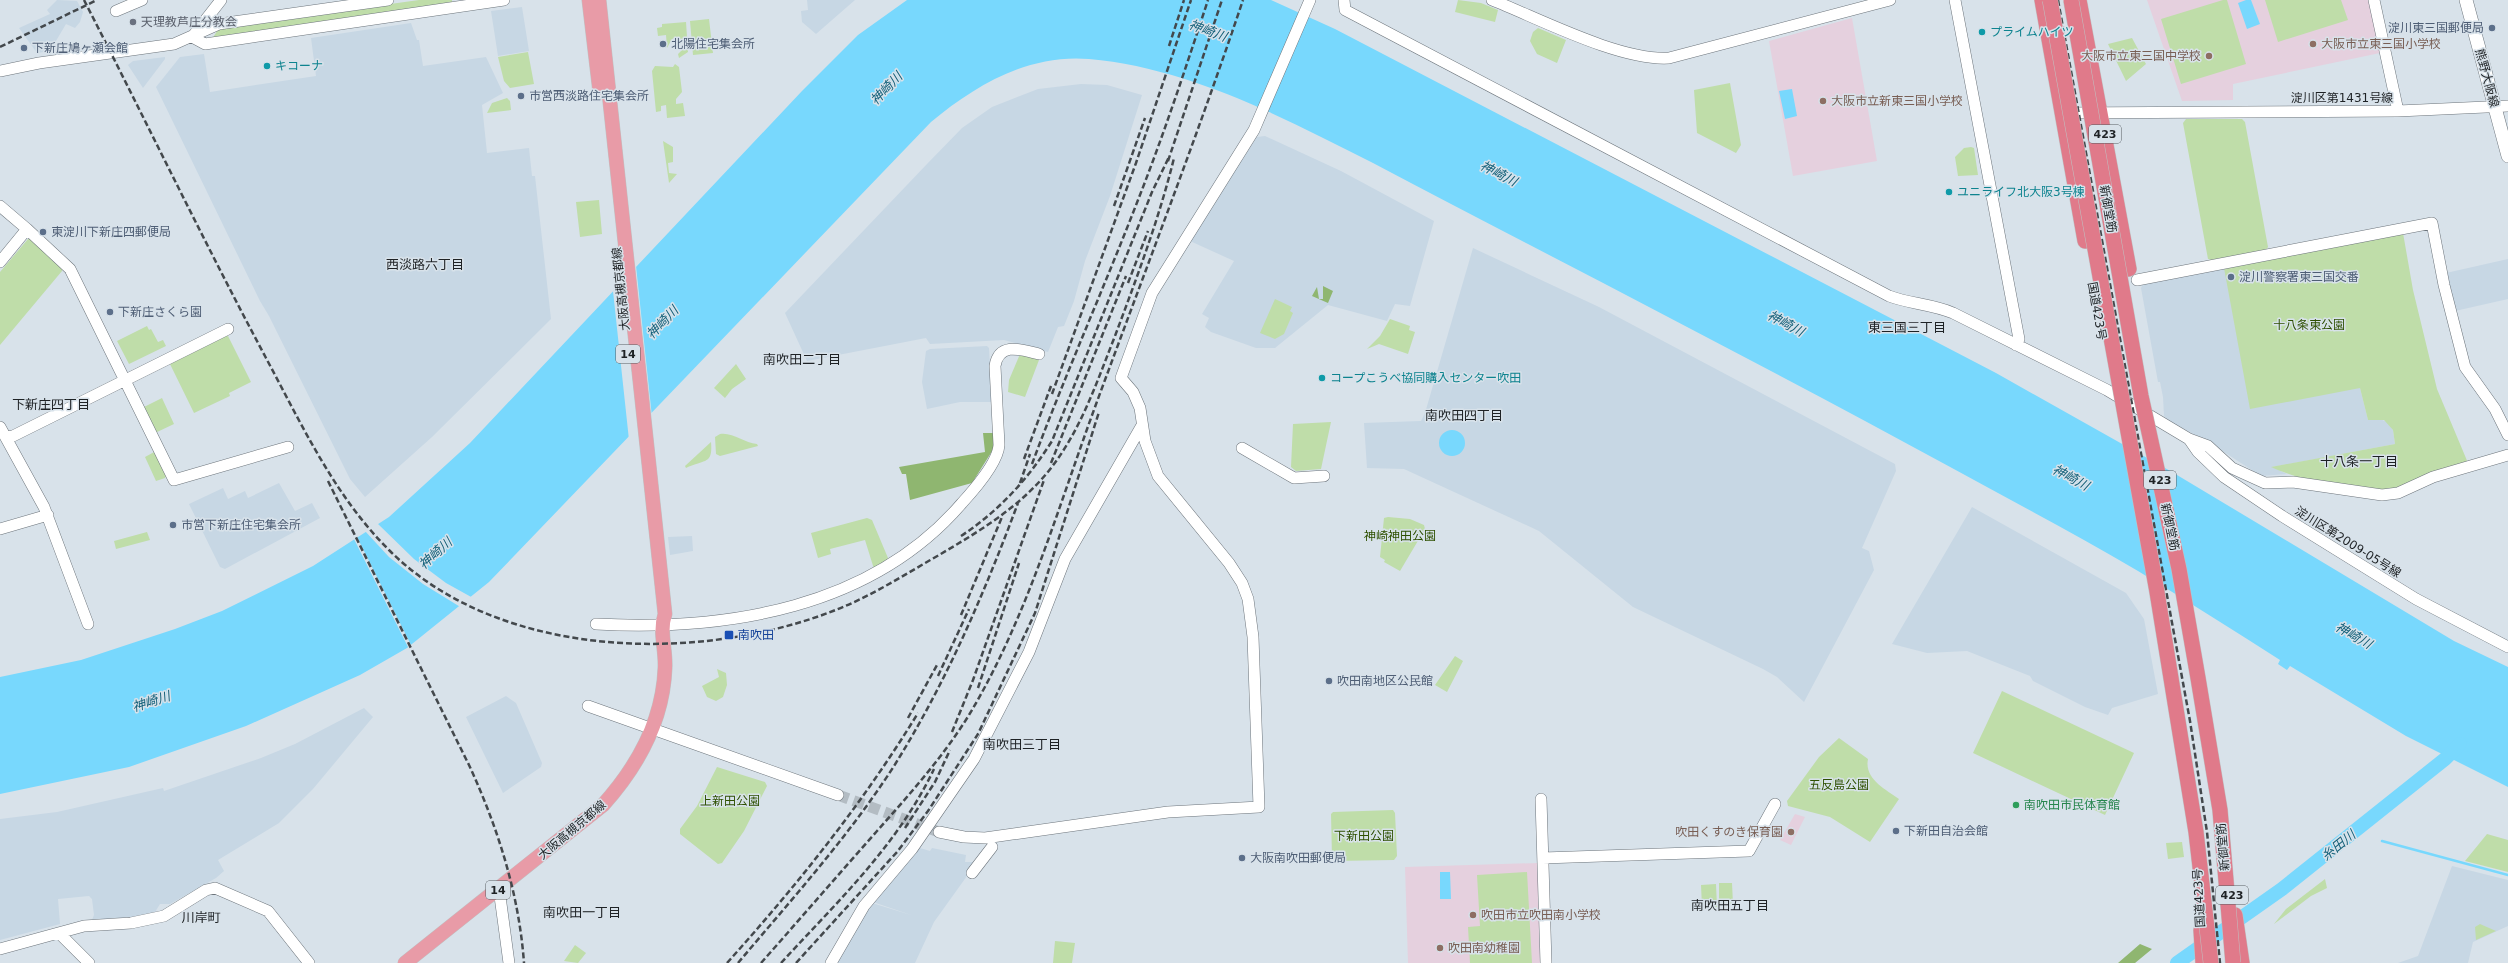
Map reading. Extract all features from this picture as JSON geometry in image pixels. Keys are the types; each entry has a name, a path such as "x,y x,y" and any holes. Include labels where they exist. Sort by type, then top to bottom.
{"highway":[{"name":"国道423号","path":"2042,0 2137,529 2152,595 2161,620"},
{"name":"新御堂筋","path":"2050,0 2161,620 2196,832 2211,963"},
{"name":"新御堂筋","path":"2071,0 2141,396 2179,569 2222,827 2233,963"},
{"name":"423","path":"2079,0 2133,274 2179,569"},
{"name":"423","path":"2222,827 2242,963"},
{"name":"国道423号","path":"2196,832 2203,963"}],"main road":[{"name":"大阪高槻京都線","path":"588,0 613,172"},
{"name":"大阪高槻京都線","path":"405,963 603,805 637,762 652,729 665,679 666,656 661,625 664,614 652,535 613,172 599,0"},
{"name":"熊野大阪線","path":"2466,0 2502,107 2508,156"}],"street":[{"path":"116,11 142,0"},
{"path":"192,37 221,0"},
{"path":"0,71 39,63 174,44 219,24 388,0"},
{"path":"192,37 205,44 466,3 504,0"},
{"path":"939,832 964,838 986,838 1168,812 1259,807 1252,629 1248,599 1242,583 1230,563 1158,476 1151,460 1141,427 1142,415 1138,402 1121,378 1142,315 1160,278 1256,123 1310,0"},
{"path":"1344,0 1346,10 1889,296 1944,309 2107,390 2189,439 2208,446 2232,468 2265,483 2293,482 2382,495 2398,493 2433,477 2508,455"},
{"path":"1492,0 1618,50 1642,57 1660,59 1677,56 1890,0"},
{"path":"1955,0 2019,339 2016,345"},
{"path":"2374,0 2398,111"},
{"name":"淀川区第1431号線","path":"2101,112 2165,110 2398,111 2502,107"},
{"path":"2062,113 2101,112"},
{"path":"0,206 28,229 70,269 174,480 288,447"},
{"path":"2133,274 2432,223 2444,285 2465,367 2495,409 2508,436"},
{"path":"0,262 28,229"},
{"path":"6,437 13,436 228,329"},
{"path":"596,624 661,625 746,617 812,600 865,579 910,552 935,532 959,507 997,454 998,439 995,366 998,356 1011,348 1039,354"},
{"path":"0,427 48,515 88,624"},
{"path":"831,963 864,906 912,849 974,759 1029,652 1065,559 1141,427"},
{"name":"淀川区第2009-05号線","path":"2189,439 2198,452 2224,477 2278,513 2416,599 2508,647"},
{"path":"1242,448 1294,478 1324,476"},
{"path":"0,530 48,515"},
{"path":"588,706 838,795"},
{"path":"1541,799 1546,963"},
{"path":"1543,858 1749,851 1775,804"},
{"path":"972,873 992,847"},
{"path":"0,949 84,926 131,923 164,916 206,890 214,888 268,911 309,963"},
{"path":"499,889 509,963"},
{"path":"59,933 89,963"}],"shaded area":[{"path":"57,0 77,1 83,12 80,22 75,28 66,24 50,51 37,53 19,28 50,14 47,10"},
{"path":"807,0 855,0 816,34 802,22 801,11 808,10"},
{"path":"2147,0 2370,0 2380,53 2233,84 2233,100 2182,101"},
{"path":"522,7 529,51 498,56 491,11"},
{"name":"大阪市立新東三国小学校","path":"1852,18 1877,161 1793,176 1769,41"},
{"path":"411,23 417,40 419,40 423,66 486,57 503,93 482,105 487,153 529,148 532,176 535,176 551,319 432,437 365,497 350,479 269,316 260,301 156,87 180,57 204,54 210,92 316,76 311,38"},
{"path":"165,57 143,88 128,65 133,61"},
{"path":"1081,84 1107,85 1142,95 1110,196 1085,261 1074,301 1064,326 1058,327 1048,352 1004,340 930,344 926,338 807,361 785,313 962,128 992,107 1038,89"},
{"path":"1265,136 1341,171 1434,221 1410,306 1395,304 1387,321 1328,305 1275,348 1256,348 1211,332 1205,327 1209,318 1202,314 1234,261 1190,241 1257,137"},
{"path":"1473,248 1599,307 1895,464 1896,471 1862,548 1869,551 1874,570 1804,702 1777,677 1763,669 1633,607 1539,531 1404,469 1367,468 1364,423 1421,421 1425,413"},
{"path":"2508,259 2508,299 2455,311 2446,273"},
{"path":"2224,268 2360,388 2368,420 2380,419 2387,422 2393,430 2395,444 2272,467 2287,474 2261,476 2207,441 2167,420 2164,416 2163,397 2160,382 2158,382 2141,288 2143,284"},
{"path":"987,346 989,348 992,402 960,402 927,409 922,382 926,351 930,349"},
{"path":"279,483 295,511 312,503 320,518 225,569 220,567 189,504 223,488 228,499 245,491 248,498"},
{"path":"1972,507 2126,593 2144,619 2158,694 2112,708 2108,715 2085,707 2033,681 2030,676 1967,651 1927,653 1892,644"},
{"path":"692,536 693,551 670,555 668,537"},
{"path":"506,696 516,703 542,763 541,767 503,793 466,717"},
{"path":"364,708 373,717 313,789 279,823 218,860 224,871 216,878 170,904 160,904 155,912 131,917 92,920 94,915 92,899 89,896 58,899 60,924 0,940 0,819 57,812 163,788 164,791 261,758 295,744"},
{"name":"吹田くすのき保育園","path":"1795,814 1805,817 1791,845 1780,840"},
{"path":"920,848 930,851 932,848 966,855 965,862 977,862 934,922 915,963 837,963 872,903 911,915 873,902"},
{"name":"吹田市立吹田南小学校","path":"1538,863 1540,963 1408,963 1405,867"},
{"path":"2452,866 2508,880 2508,926 2473,942 2468,963 2398,963 2418,956"}],"green space":[{"path":"419,0 452,0 452,4 212,39 219,28"},
{"path":"1458,0 1481,3 1498,10 1495,22 1455,12"},
{"path":"2227,0 2246,64 2181,84 2161,19"},
{"path":"2265,0 2341,0 2348,20 2278,42"},
{"path":"709,19 713,53 693,55 690,21"},
{"path":"686,22 688,52 679,58 678,54 684,48 682,40 677,37 672,39 667,48 666,35 658,36 657,28 662,27 662,24"},
{"path":"1538,28 1566,40 1557,63 1537,54 1530,41 1533,32"},
{"path":"2132,38 2146,64 2126,81 2108,44"},
{"path":"528,52 534,84 510,88 504,81 498,57"},
{"path":"675,64 679,67 682,92 676,99 676,104 683,103 685,116 667,118 666,105 661,106 661,111 656,112 652,71 655,66 673,67"},
{"path":"1730,83 1741,145 1736,153 1697,133 1694,90"},
{"path":"507,98 510,101 511,110 487,113 492,103"},
{"path":"2186,119 2242,119 2245,122 2268,247 2265,251 2212,260 2208,259 2183,123"},
{"path":"663,141 673,147 673,162 668,163 669,173 677,174 669,183"},
{"path":"1964,148 1974,148 1978,175 1958,176 1955,157"},
{"path":"599,200 602,234 580,237 576,202"},
{"name":"十八条東公園","path":"2403,233 2413,290 2437,389 2468,463 2400,488 2378,490 2363,490 2330,485 2298,477 2271,467 2395,444 2393,430 2384,420 2368,420 2360,388 2250,409 2224,268"},
{"path":"33,238 62,267 62,271 0,345 0,272 28,239"},
{"path":"1323,286 1333,291 1328,303 1312,296 1317,287 1319,299 1323,299"},
{"path":"1275,299 1292,307 1290,311 1293,313 1284,334 1275,339 1260,333"},
{"path":"1390,319 1410,326 1409,330 1415,332 1408,354 1379,344 1367,349 1380,336"},
{"path":"147,326 149,330 151,329 158,342 163,340 166,346 129,364 117,341"},
{"path":"224,335 228,336 251,382 229,393 230,396 194,413 169,362"},
{"path":"1020,354 1039,360 1025,397 1008,392 1009,380"},
{"path":"736,364 746,379 732,389 725,398 714,388"},
{"path":"162,398 174,424 155,433 142,408"},
{"path":"1331,422 1321,469 1296,471 1291,467 1293,424"},
{"path":"983,433 993,433 994,448 972,483 910,500 906,474 902,474 899,467 985,452"},
{"path":"720,434 734,436 757,444 758,446 720,456 716,454 715,437"},
{"path":"711,442 711,454 709,458 703,462 686,468 685,466"},
{"path":"156,451 167,474 165,478 156,481 145,457"},
{"path":"867,518 872,520 888,558 886,562 874,569 865,540 830,549 831,554 818,558 811,533"},
{"name":"神崎神田公園","path":"1384,518 1410,519 1424,525 1425,529 1400,571 1384,562 1385,560 1380,557"},
{"path":"147,532 150,540 116,549 114,541"},
{"path":"1455,656 1463,661 1447,692 1435,685"},
{"path":"717,669 726,673 727,685 723,697 716,701 707,697 702,686 719,677"},
{"path":"2002,691 2134,753 2105,815 1973,753"},
{"name":"五反島公園","path":"1839,738 1868,759 1869,772 1872,778 1899,799 1870,842 1830,817 1788,806 1787,801 1819,757"},
{"name":"上新田公園","path":"717,767 765,782 767,786 744,831 722,863 718,864 680,834 680,829 697,806"},
{"name":"下新田公園","path":"1393,810 1395,813 1397,856 1394,860 1335,861 1332,858 1331,814 1333,812"},
{"path":"2487,834 2508,840 2508,872 2465,861"},
{"path":"2182,842 2184,857 2168,859 2166,843"},
{"path":"1527,872 1532,963 1470,963 1468,927 1480,926 1477,875"},
{"path":"2325,879 2327,888 2311,896 2274,924 2286,909"},
{"path":"1719,883 1732,883 1733,904 1719,904"},
{"path":"1716,884 1717,907 1702,907 1701,885"},
{"path":"2480,924 2496,931 2476,940 2475,927"},
{"path":"1055,941 1075,943 1072,963 1053,963"},
{"path":"2140,944 2152,949 2135,963 2118,963"},
{"path":"575,945 586,953 578,963 564,961"}],"water":[{"name":"神崎川","path":"907,0 1271,0 1335,29 1996,373 2172,472 2454,641 2508,667 2508,787 2406,736 2290,666 2287,670 2278,664 2280,660 2192,604 2092,544 1899,439 1373,163 1271,113 1200,84 1127,64 1089,59 1067,59 1024,67 1004,75 985,84 966,96 931,122 489,582 407,648 360,675 246,726 129,767 0,794 0,677 81,660 175,629 222,611 313,566 389,517 470,443 802,91 858,35"},
{"path":"2251,0 2260,24 2247,29 2238,3"},
{"path":"1792,89 1797,116 1785,119 1779,91"},
{"path":"1452,430 1461,434 1465,443 1461,452 1452,456 1443,452 1439,443 1443,434"},
{"path":"1440,872 1450,872 1451,899 1440,899"}],"pier":[{"path":"636,266 652,417 629,440 613,291"},
{"path":"377,523 414,559 446,583 473,598 462,608 423,584 389,557 365,531"},
{"path":"357,537 412,647 409,649 354,539"}],"waterway":[{"name":"糸田川","path":"2177,963 2282,889 2445,759 2460,744"},
{"path":"2382,841 2508,875"}],"tunnel":[{"path":"838,795 939,832"}],"railway":[{"path":"84,0 243,314 307,434 336,484 370,530 390,551 435,587 486,613 542,631 601,641 661,644 721,639 779,628 833,611 900,578 954,546 1010,509 1035,486 1059,458 1086,408 1115,336 1155,226 1174,158"},
{"path":"0,47 97,0"},
{"path":"1169,46 1184,0"},
{"path":"1052,394 1136,163 1191,0"},
{"path":"1032,464 1148,175 1208,0"},
{"path":"1168,161 1222,0"},
{"path":"761,963 925,775 959,731 989,679 1024,603 1039,564 1095,407 1189,153 1243,0"},
{"path":"2058,0 2190,721 2207,832 2220,963"},
{"path":"1114,206 1145,118"},
{"path":"961,536 988,516 1012,493 1023,481 1052,441 1152,192 1169,157"},
{"path":"1128,283 1148,231"},
{"path":"1051,463 1126,276"},
{"path":"1024,459 1051,386"},
{"path":"796,963 897,852 928,811 978,734 1035,613 1099,412"},
{"path":"1020,483 1030,454"},
{"path":"952,732 973,680 1044,480"},
{"path":"328,481 469,765 489,813 506,862 512,887 524,963"},
{"path":"738,963 839,842 877,792 913,735 931,703 963,638 992,571 1018,503"},
{"path":"961,615 1002,517"},
{"path":"978,688 1019,563"},
{"path":"938,676 969,609"},
{"path":"908,718 937,665"},
{"path":"727,963 804,873 852,811 875,779 918,713"},
{"path":"905,828 935,782 950,750"},
{"path":"781,963 845,895 885,848 903,823 934,769"}],"place":[{"name":"天理教芦庄分教会","path":"133,22"},
{"name":"淀川東三国郵便局","path":"2492,28"},
{"name":"プライムハイツ","path":"1982,32"},
{"name":"北陽住宅集会所","path":"663,44"},
{"name":"大阪市立東三国小学校","path":"2313,44"},
{"name":"下新庄鳩ヶ瀬会館","path":"24,48"},
{"name":"大阪市立東三国中学校","path":"2209,56"},
{"name":"キコーナ","path":"267,66"},
{"name":"市営西淡路住宅集会所","path":"521,96"},
{"name":"大阪市立新東三国小学校","path":"1823,101"},
{"name":"ユニライフ北大阪3号棟","path":"1949,192"},
{"name":"東淀川下新庄四郵便局","path":"43,232"},
{"name":"淀川警察署東三国交番","path":"2231,277"},
{"name":"下新庄さくら園","path":"110,312"},
{"name":"コープこうべ協同購入センター吹田","path":"1322,378"},
{"name":"市営下新庄住宅集会所","path":"173,525"},
{"name":"南吹田","path":"729,635"},
{"name":"吹田南地区公民館","path":"1329,681"},
{"name":"南吹田市民体育館","path":"2016,805"},
{"name":"下新田自治会館","path":"1896,831"},
{"name":"吹田くすのき保育園","path":"1791,832"},
{"name":"大阪南吹田郵便局","path":"1242,858"},
{"name":"吹田市立吹田南小学校","path":"1473,915"},
{"name":"吹田南幼稚園","path":"1440,948"}],"district":[{"name":"西淡路六丁目","path":"425,264"},
{"name":"東三国三丁目","path":"1907,327"},
{"name":"南吹田二丁目","path":"802,359"},
{"name":"下新庄四丁目","path":"51,404"},
{"name":"南吹田四丁目","path":"1464,415"},
{"name":"十八条一丁目","path":"2359,461"},
{"name":"南吹田三丁目","path":"1022,744"},
{"name":"南吹田五丁目","path":"1730,905"},
{"name":"南吹田一丁目","path":"582,912"},
{"name":"川岸町","path":"201,917"}]}
